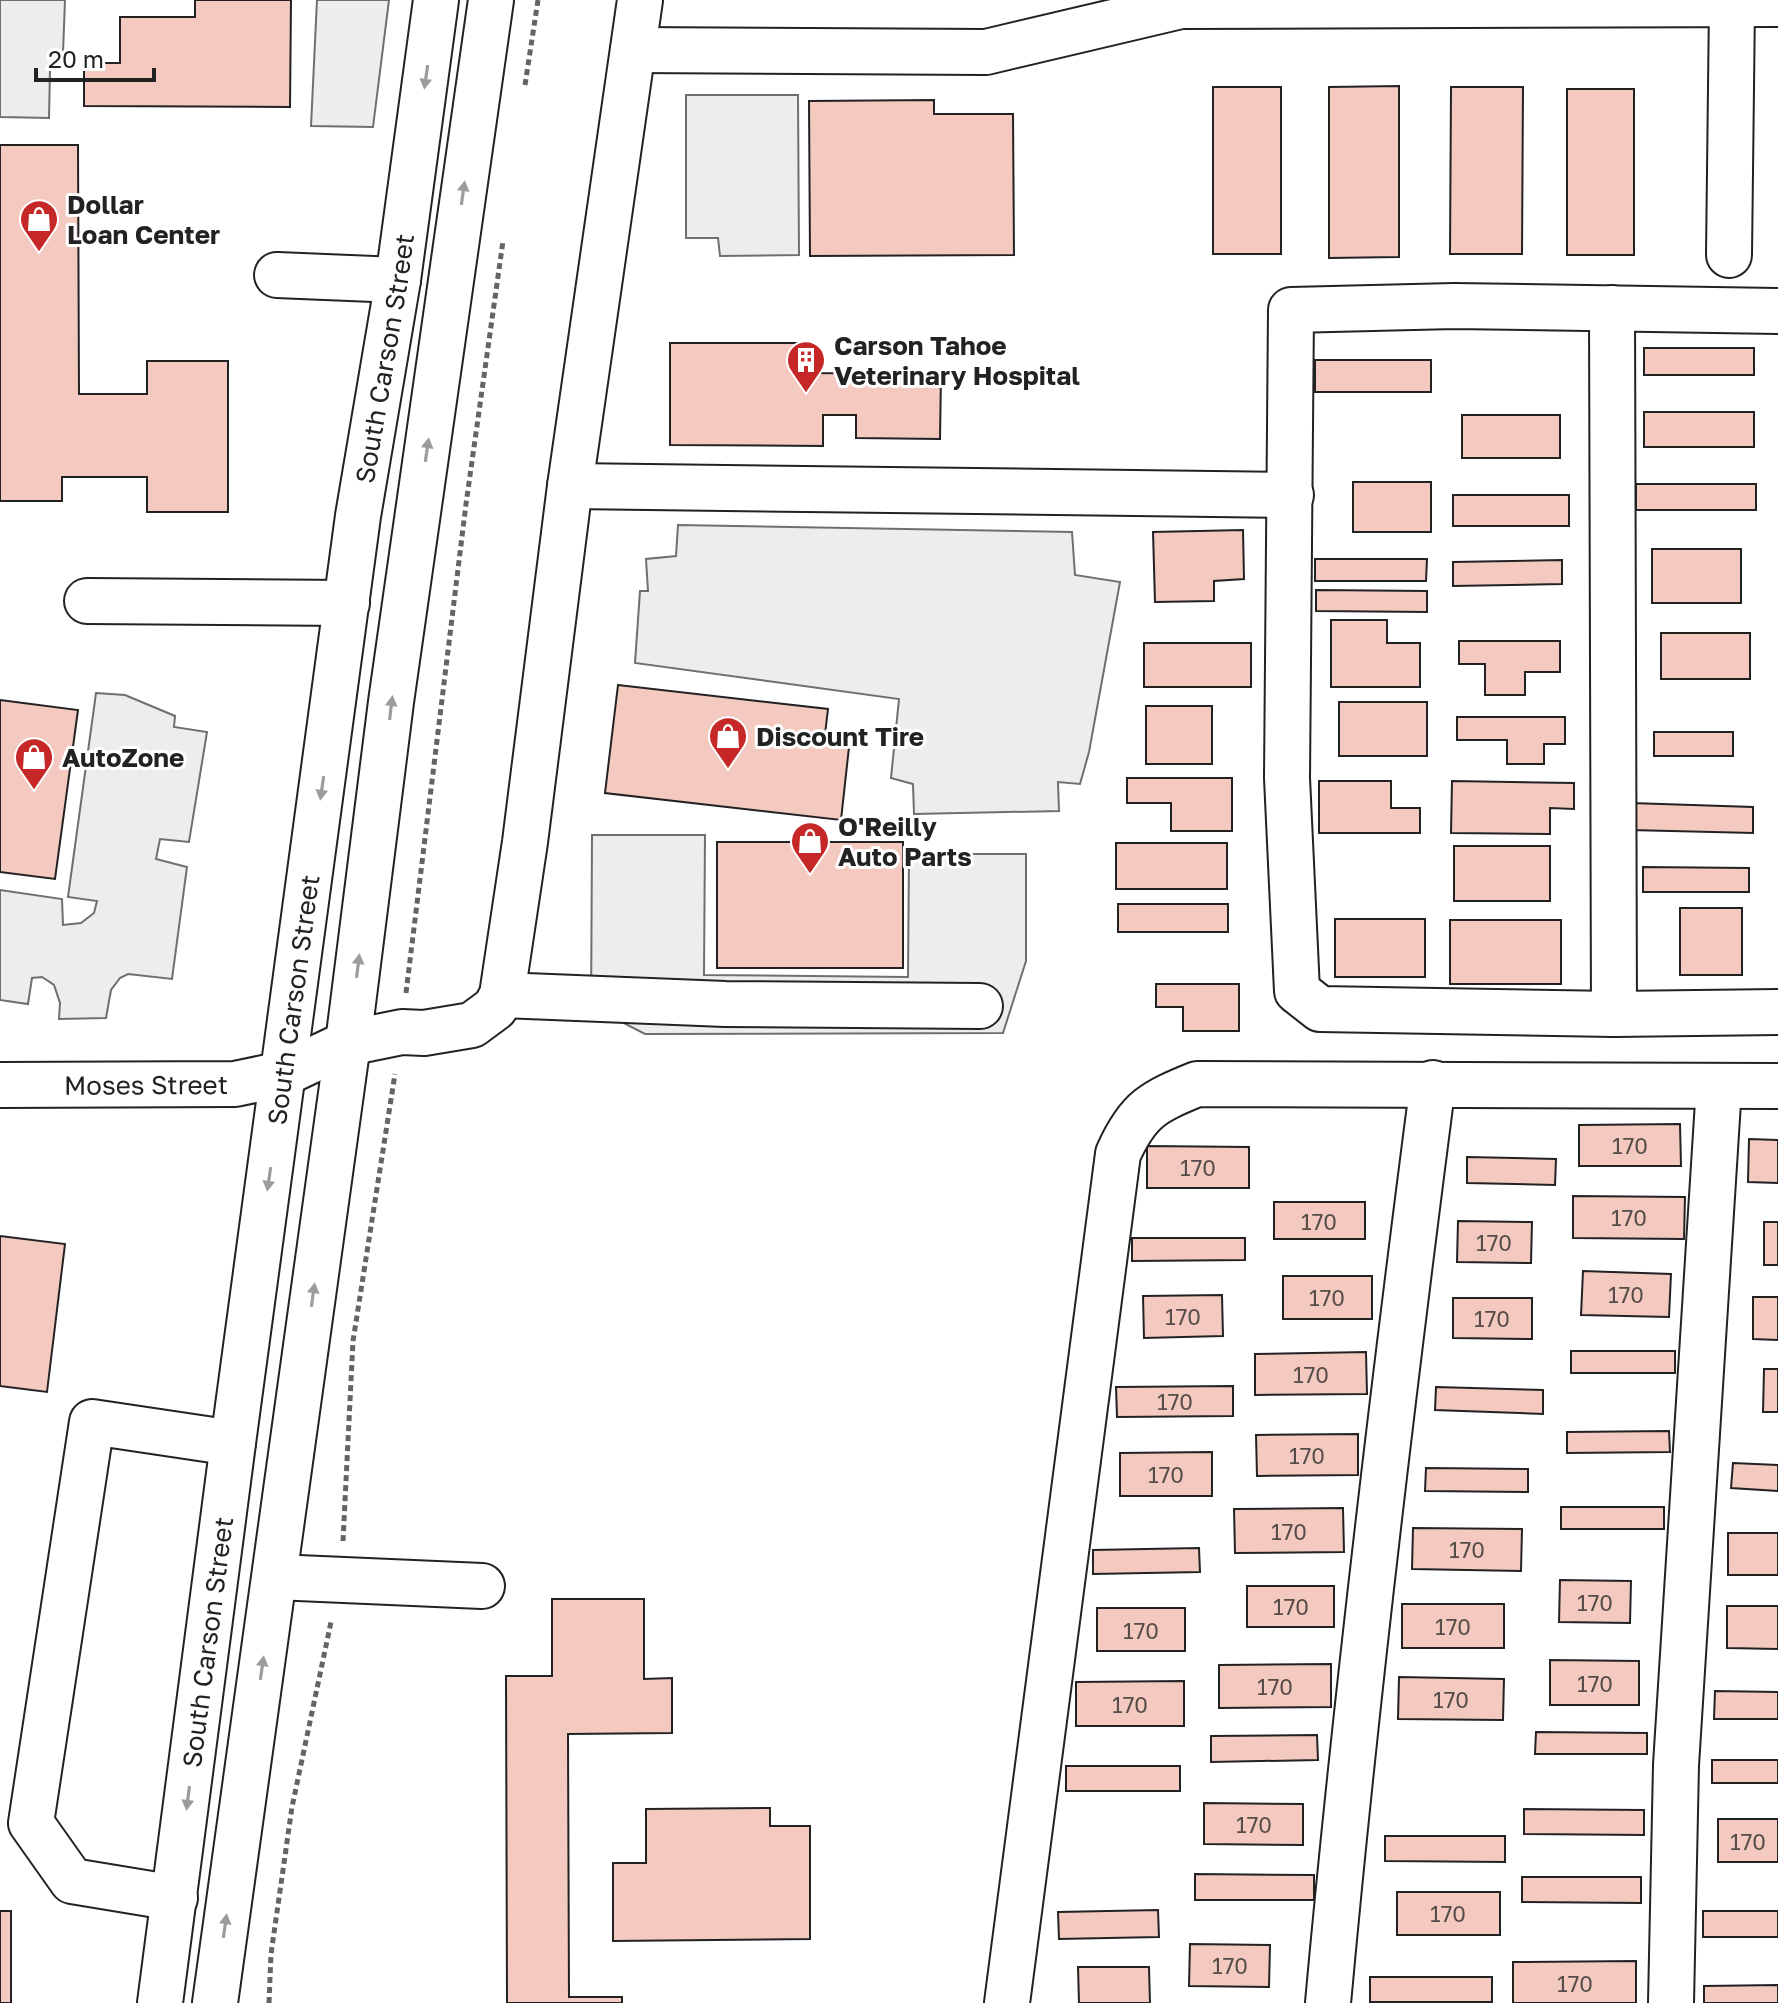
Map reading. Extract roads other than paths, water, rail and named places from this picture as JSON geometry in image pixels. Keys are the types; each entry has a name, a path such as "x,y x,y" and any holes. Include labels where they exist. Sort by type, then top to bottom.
{"street":[{"name":"South Carson Street","path":"160,2003 347,603 398,280 436,0"},
{"name":"South Carson Street","path":"215,2003 348,1043 391,702 491,0"},
{"path":"487,1010 525,842 570,486 640,0"},
{"path":"1729,255 1732,4"},
{"path":"633,50 986,52 1181,6 1778,4"},
{"path":"277,275 398,280"},
{"path":"1778,311 1454,306 1291,310 1287,778 1297,991 1320,1009 1614,1014 1778,1012"},
{"path":"1612,308 1614,1014"},
{"path":"570,486 1291,495"},
{"path":"87,601 347,603"},
{"name":"Moses Street","path":"0,1085 216,1085 283,1074 348,1043 402,1032 424,1033 487,1010 725,1004 980,1006"},
{"path":"1328,2003 1350,1763 1382,1474 1433,1083"},
{"path":"1007,2003 1118,1154 1131,1125 1161,1098 1197,1084 1778,1086"},
{"path":"1671,2003 1676,1765 1719,1086"},
{"path":"175,1898 72,1881 31,1823 92,1422 233,1443"},
{"path":"275,1577 482,1586"}],"place":[{"name":"Dollar Loan Center","path":"39,253"},
{"name":"Carson Tahoe Veterinary Hospital","path":"806,394"},
{"name":"Discount Tire","path":"728,770"},
{"name":"AutoZone","path":"34,791"},
{"name":"O'Reilly Auto Parts","path":"810,875"}]}
